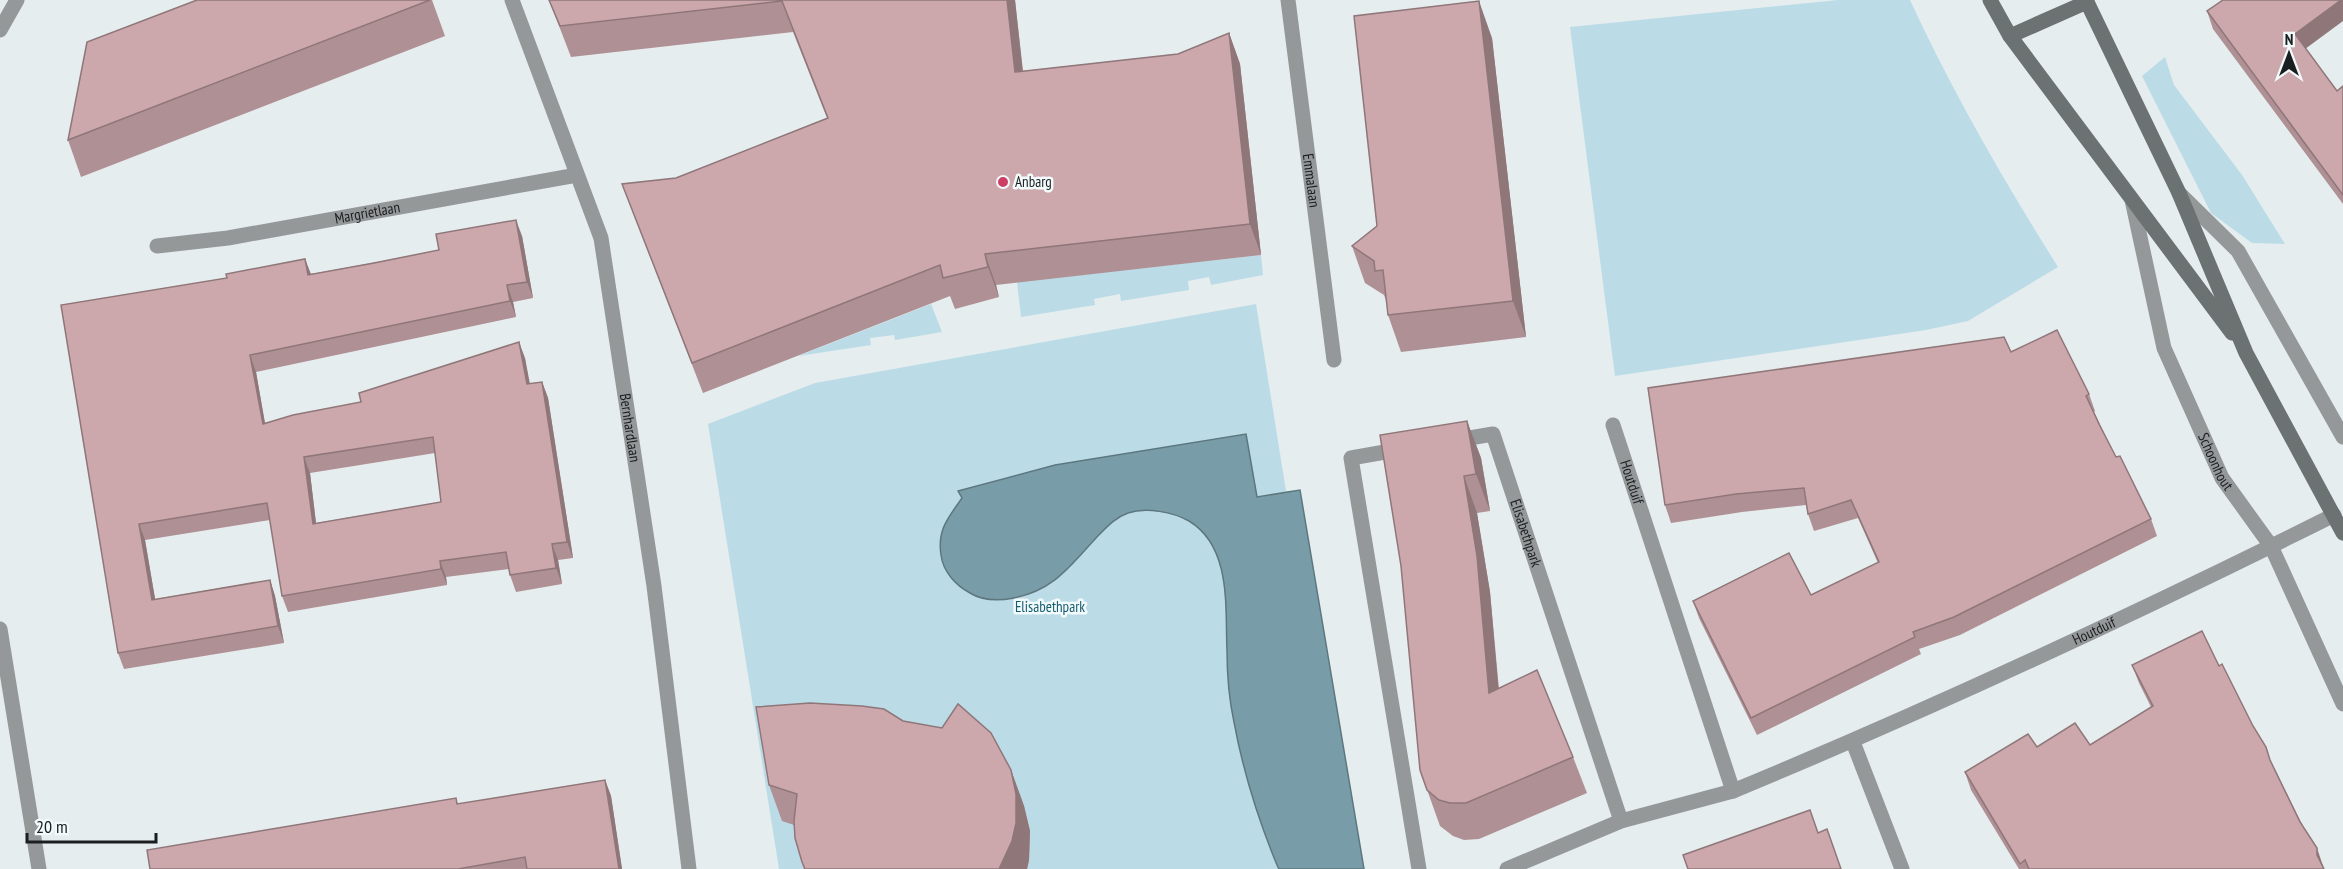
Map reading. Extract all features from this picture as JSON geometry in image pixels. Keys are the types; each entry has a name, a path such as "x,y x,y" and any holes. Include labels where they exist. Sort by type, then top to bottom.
{"main road":[{"name":"Schoonhout","path":"1990,0 2010,36 2246,352"},
{"name":"Schoonhout","path":"2088,0 2179,193 2246,352 2343,533"},
{"path":"2010,36 2088,0"}],"street":[{"path":"0,30 17,0"},
{"name":"Bernhardlaan","path":"512,0 601,238 654,586 689,869"},
{"name":"Emmalaan","path":"1288,0 1334,360"},
{"name":"Margrietlaan","path":"157,246 228,238 578,175"},
{"name":"Schoonhout","path":"2179,193 2238,251 2343,437"},
{"name":"Schoonhout","path":"2132,200 2164,348 2222,478 2271,546 2343,704"},
{"name":"Houtduif","path":"1613,425 1733,791 1853,742 2334,515"},
{"name":"Elisabethpark","path":"1436,444 1493,434 1621,821"},
{"path":"1413,448 1351,458 1419,869"},
{"path":"0,629 39,869"},
{"path":"1853,742 1902,869"},
{"path":"1507,869 1621,821 1733,791"}],"green space":[{"path":"1838,0 1910,0 1980,136 2058,267 1968,321 1926,330 1615,376 1570,27"},
{"path":"2165,57 2174,85 2242,175 2285,244 2252,243 2211,213 2142,76"},
{"path":"1261,255 1263,275 1211,285 1209,277 1188,281 1189,290 1121,301 1120,294 1094,299 1095,305 1021,317 1017,282"},
{"path":"931,304 942,332 895,340 894,335 870,338 871,345 798,356"},
{"name":"Elisabethpark","path":"1256,304 1286,491 1300,490 1364,869 779,869 708,424 815,383"}],"shaded area":[{"path":"1246,434 1257,497 1300,490 1364,869 1279,869 1252,795 1232,713 1228,677 1225,598 1219,562 1213,546 1203,532 1189,521 1167,513 1151,511 1135,511 1123,515 1114,520 1051,583 1028,594 1008,599 986,599 975,596 959,586 942,561 940,546 942,531 962,498 958,491 1055,465"}],"building":[{"path":"197,0 430,0 68,140 87,42"},
{"name":"Anbarg","path":"549,0 1007,0 1015,72 1178,54 1229,33 1250,224 985,254 988,267 943,278 940,265 692,363 622,184 676,178 828,118 782,1 560,26"},
{"path":"2223,0 2341,0 2295,34 2337,91 2343,86 2343,195 2207,11"},
{"path":"1479,1 1513,301 1388,315 1383,270 1375,271 1374,261 1352,246 1377,226 1354,16"},
{"path":"516,220 527,282 507,285 510,301 250,355 263,424 293,415 361,402 359,393 519,342 527,384 542,382 567,542 552,544 556,568 510,575 506,552 440,561 441,569 282,596 267,503 139,524 152,600 270,580 278,626 118,653 61,305 227,278 226,274 305,259 308,275 374,263 439,250 436,234","holes":["433,437 441,502 313,524 304,457"]},
{"path":"2057,330 2089,394 2086,396 2100,426 2116,457 2120,456 2151,519 1954,617 1913,632 1915,637 1751,718 1693,601 1789,553 1811,595 1879,562 1851,500 1808,514 1804,488 1736,494 1665,505 1648,388 2004,337 2011,352"},
{"path":"1467,421 1476,474 1464,476 1477,556 1489,693 1537,670 1573,757 1466,803 1450,803 1439,800 1427,790 1420,770 1401,566 1380,435"},
{"path":"2202,631 2219,666 2222,664 2266,747 2300,822 2317,848 2317,855 2324,869 2029,869 2025,860 2020,864 1965,772 2028,734 2037,747 2075,723 2090,745 2153,706 2132,665"},
{"path":"810,703 884,709 903,721 942,728 958,704 991,733 1011,770 1016,794 1016,823 1012,841 999,869 805,869 795,838 797,794 769,785 756,707"},
{"path":"605,780 619,869 527,869 525,857 458,869 150,869 147,850 456,798 457,804"},
{"path":"1810,810 1818,833 1827,829 1841,869 1688,869 1683,855"}],"place":[{"name":"Anbarg","path":"1003,182"}]}
